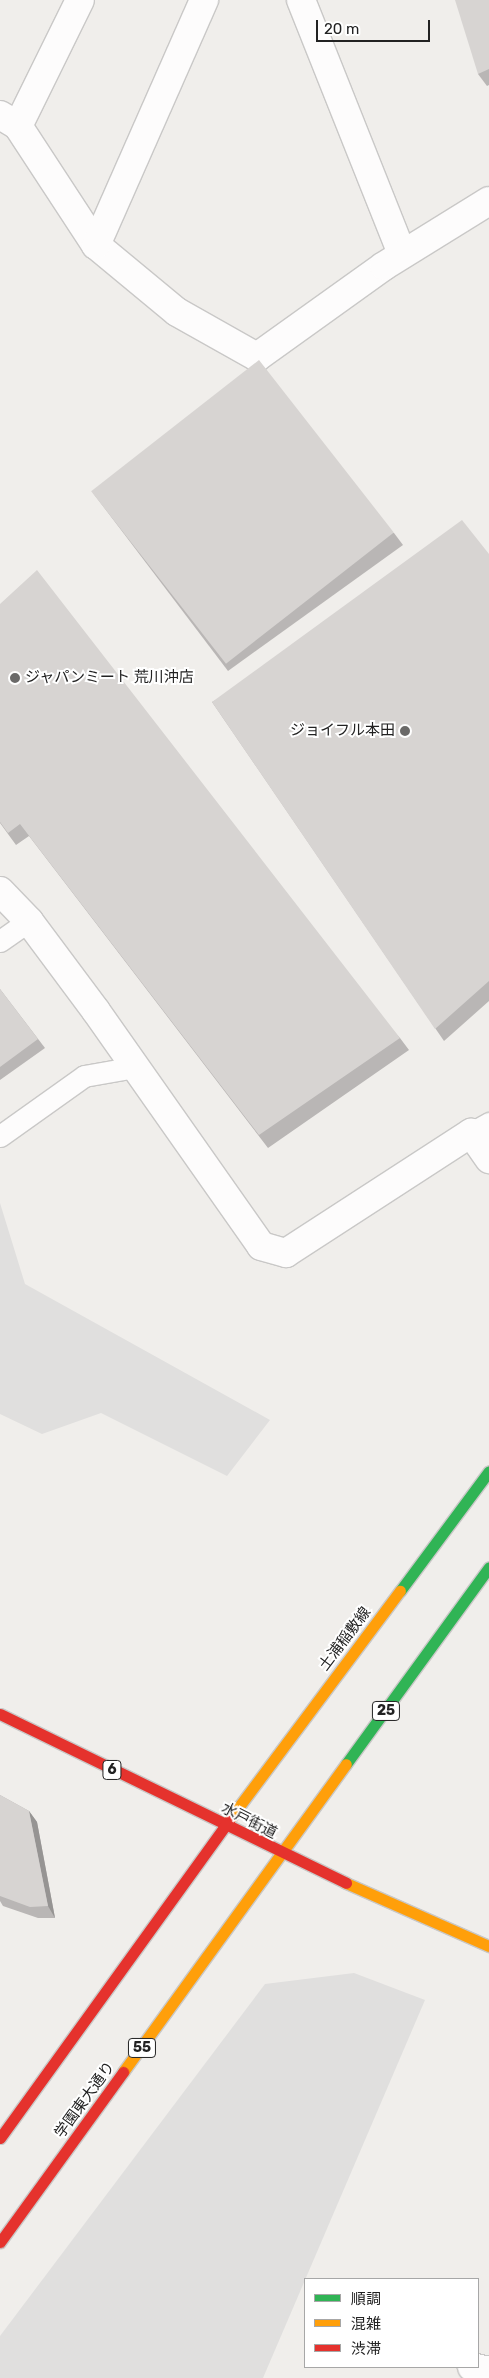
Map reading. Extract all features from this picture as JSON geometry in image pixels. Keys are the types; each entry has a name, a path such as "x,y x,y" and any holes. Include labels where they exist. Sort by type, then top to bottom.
{"main road":[{"name":"土浦稲敷線","path":"225,1825 489,1471"},
{"name":"25","path":"283,1854 489,1567"},
{"name":"水戸街道","path":"0,1714 283,1854 489,1946"},
{"path":"0,2138 225,1825"},
{"name":"学園東大通り","path":"0,2242 283,1854"}],"street":[{"path":"80,0 9,120 96,245 177,312 257,357 402,254 489,201"},
{"path":"96,245 204,0"},
{"path":"301,0 402,254"},
{"path":"0,891 29,921 261,1246 286,1253 480,1128 489,1159"},
{"path":"476,2368 489,2371"}],"lane":[{"path":"0,941 29,921"},
{"path":"0,1136 84,1076 135,1067"}],"shaded area":[{"path":"0,1203 25,1284 270,1420 227,1476 101,1413 42,1434 0,1414"},
{"path":"354,1973 425,2000 306,2278 304,2278 304,2282 263,2378 0,2378 0,2336 265,1984"}],"building":[{"path":"455,0 489,0 489,69 478,74"},
{"path":"259,360 394,533 226,664 91,491"},
{"path":"462,520 489,554 489,981 435,1029 212,702"},
{"path":"37,570 400,1038 259,1135 20,824 8,833 0,822 0,604"},
{"path":"0,989 38,1039 0,1067"},
{"path":"0,1795 29,1811 48,1906 30,1907 0,1896"}],"traffic: fast":[{"path":"400,1591 489,1471"},
{"path":"346,1764 489,1567"}],"traffic: slow":[{"path":"229,1820 400,1591"},
{"path":"123,2072 346,1764"},
{"path":"346,1883 489,1946"}],"traffic: jam":[{"path":"0,1714 346,1883"},
{"path":"0,2138 229,1820"},
{"path":"0,2242 123,2072"}],"place":[{"name":"ジャパンミート 荒川沖店","path":"15,678"},
{"name":"ジョイフル本田","path":"405,731"}]}
